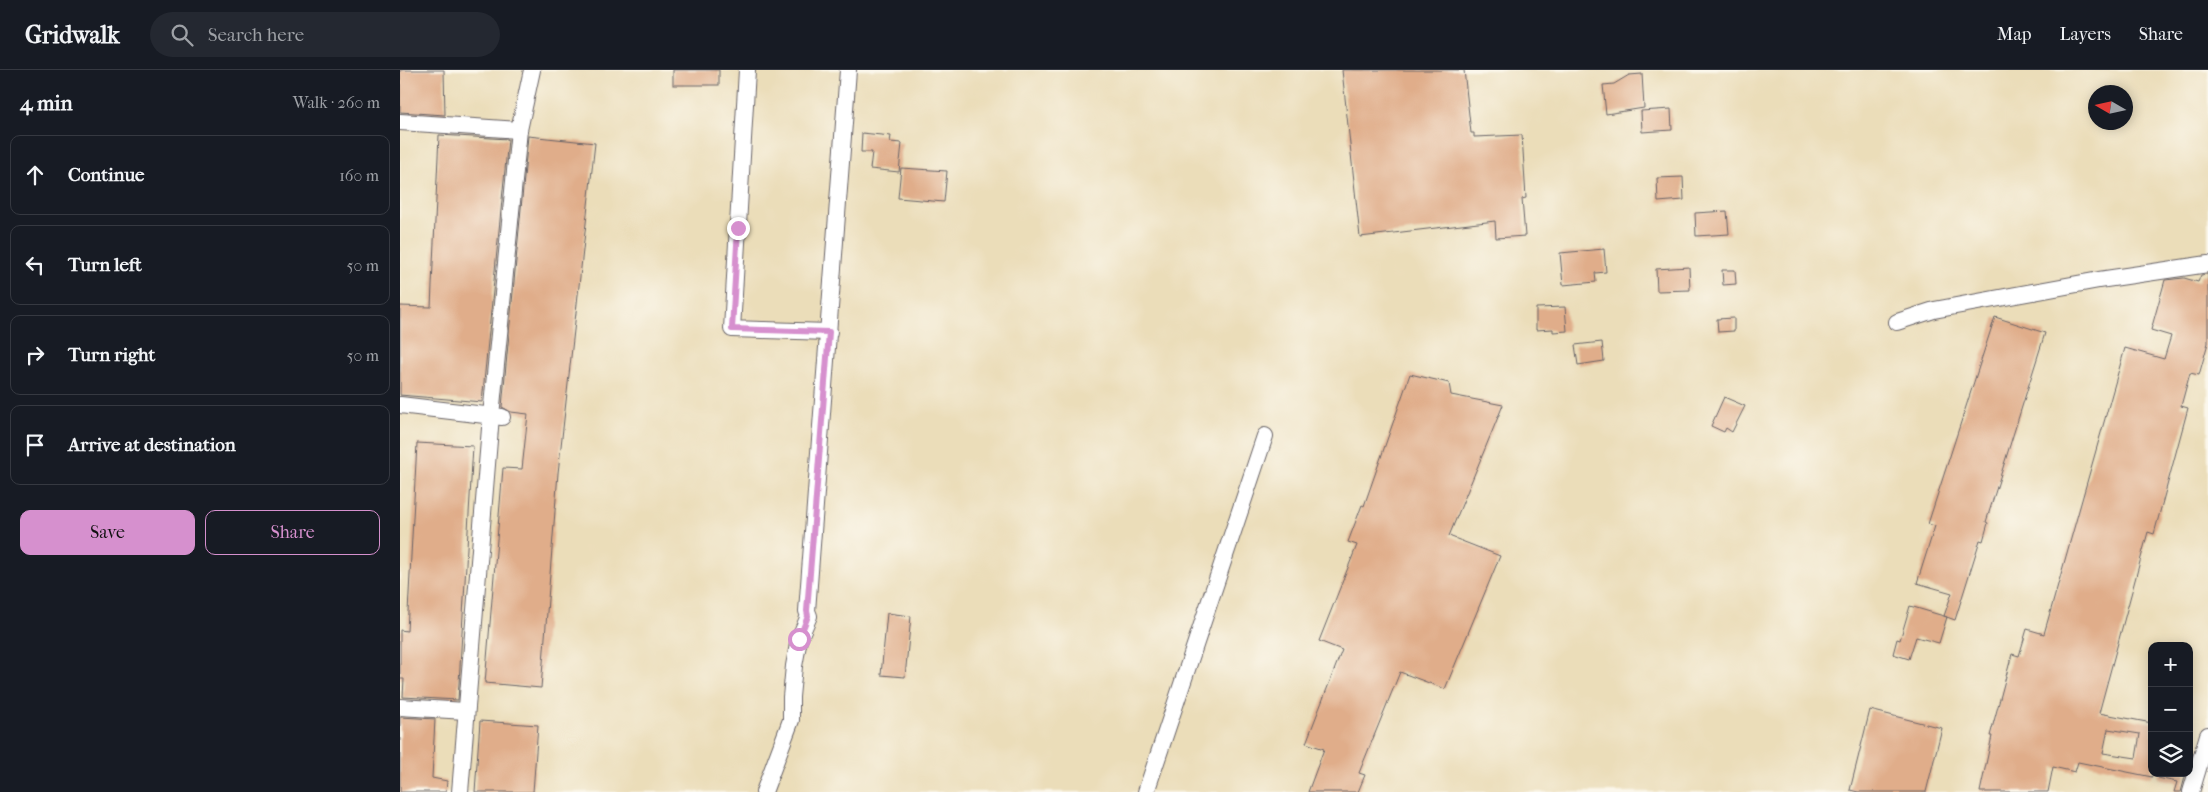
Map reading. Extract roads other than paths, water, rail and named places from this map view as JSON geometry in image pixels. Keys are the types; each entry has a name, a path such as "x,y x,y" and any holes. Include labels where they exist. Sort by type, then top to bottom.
{"street":[{"path":"460,792 466,711 496,416 519,130 532,70"},
{"path":"747,70 732,329 829,332"},
{"path":"764,792 791,720 791,697 798,646 808,616 848,70"},
{"path":"400,122 519,130"},
{"path":"1897,322 1934,310 2098,280 2208,264"},
{"path":"400,405 496,416"},
{"path":"1146,792 1265,436"},
{"path":"400,707 466,711"},
{"path":"2191,792 2208,737"}]}
